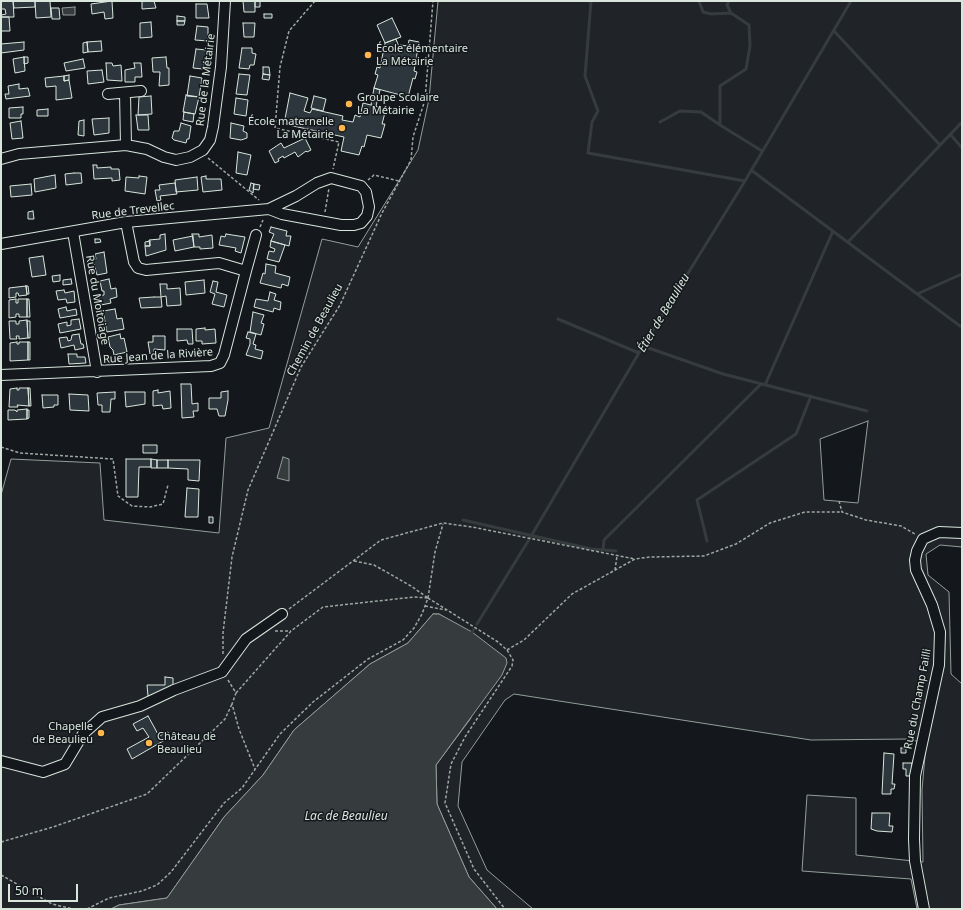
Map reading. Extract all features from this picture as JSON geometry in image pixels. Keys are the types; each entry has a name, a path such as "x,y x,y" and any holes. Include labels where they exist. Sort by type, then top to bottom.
{"street":[{"name":"Rue de la Métairie","path":"200,152 210,140 213,127 221,67 225,1"},
{"path":"108,94 141,91"},
{"path":"125,93 126,145"},
{"path":"1,159 18,154 126,145 147,149 164,157 176,160 190,157 200,152"},
{"path":"331,178 361,186"},
{"name":"Rue de Trevellec","path":"1,244 126,222 269,209 296,196 317,183 331,178"},
{"name":"Rue de Trevellec","path":"269,209 282,214 323,222 354,225 361,223 367,216 369,206 366,192 361,186"},
{"path":"126,222 134,262 138,268 146,270 219,263 246,271"},
{"name":"Rue du Moitoiage","path":"73,232 97,372"},
{"name":"Rue Jean de la Rivière","path":"1,375 211,366 220,363 224,355 256,235"},
{"path":"923,539 939,532 962,533"},
{"name":"Rue du Champ Failli","path":"923,539 917,551 915,560 916,570 937,620 940,632 939,665 915,776 915,861 924,909"},
{"path":"1,761 43,772 65,764 83,734 102,717 140,706 174,690 222,672 246,639 282,614"}],"path":[{"path":"315,1 289,31 280,67 275,128 340,142 331,178 323,222"},
{"name":"Chemin de Beaulieu","path":"222,656 223,633 232,557 248,490 301,367 340,305 382,213 411,160 413,137 425,100 433,1"},
{"path":"200,152 269,209 256,235"},
{"path":"361,186 374,175 399,181"},
{"path":"1,447 20,453 113,459 118,496 132,506 150,507 163,504 168,485"},
{"path":"839,501 843,512"},
{"path":"507,650 524,640 572,594 635,559 650,556 704,556 736,544 770,523 805,512 843,512 866,520 901,526 923,539"},
{"path":"282,614 381,540 443,523 472,527 635,559"},
{"path":"87,909 109,898 142,891 157,885 172,872 224,803 242,788 280,734 313,702 368,659 403,640 414,628 428,598 435,552 443,523"},
{"path":"615,570 617,556"},
{"path":"354,561 374,565 405,582 428,598 484,632 507,650 513,660 512,666 465,738 451,764 445,803 474,869 505,909"},
{"path":"1,842 53,827 147,794 225,719 236,692 291,631 323,607 414,597 428,598"},
{"path":"425,606 448,610"},
{"path":"222,672 236,692"},
{"path":"232,704 239,729 256,770"},
{"path":"1,875 52,904 73,909"}],"shaded area":[{"path":"438,1 962,1 962,547 940,545 926,554 928,575 949,592 951,674 962,684 962,909 917,909 911,879 802,871 807,795 856,798 856,855 923,862 922,790 926,744 909,739 811,740 514,694 505,700 462,762 458,806 487,870 533,909 497,909 469,877 437,804 436,765 471,718 452,622 439,614 433,614 408,643 370,664 294,730 263,775 224,817 167,898 119,905 111,909 1,909 1,495 11,459 100,463 104,520 219,533 226,438 269,428 322,239 358,247 418,150 429,99","holes":["868,421 858,503 824,500 820,439"]}],"water":[{"path":"75,7 75,15 63,15 62,8"},
{"path":"283,457 289,459 289,481 277,478"},
{"name":"Lac de Beaulieu","path":"433,614 439,614 472,632 506,658 507,663 502,675 436,765 437,804 469,877 497,909 111,909 119,905 167,898 224,817 263,775 294,730 370,664 408,643"}],"building":[{"path":"1,1 13,1 14,17 1,17 1,15 6,14 5,9 1,9"},
{"path":"13,1 35,1 35,7 14,8"},
{"path":"35,1 50,1 51,17 36,18"},
{"path":"112,1 113,18 105,19 104,12 92,14 91,4"},
{"path":"142,1 154,1 156,8 142,9"},
{"path":"243,1 255,1 255,12 244,12"},
{"path":"255,1 260,1 260,7 255,7"},
{"path":"196,4 207,4 209,18 196,18"},
{"path":"51,8 59,8 60,19 52,19"},
{"path":"264,14 272,14 272,18 264,18"},
{"path":"177,16 185,17 185,21 177,21"},
{"path":"1,17 9,17 10,31 1,31"},
{"path":"392,18 401,37 385,43 377,25"},
{"path":"177,21 185,21 184,25 177,25"},
{"path":"151,22 152,37 140,38 140,23"},
{"path":"243,23 255,23 254,37 244,37"},
{"path":"197,26 208,27 208,41 195,40"},
{"path":"396,39 399,47 400,45 408,46 409,40 419,42 414,71 417,72 415,79 413,78 408,97 374,88 378,75 375,74 377,67 380,68 385,43"},
{"path":"101,41 102,51 88,52 87,42"},
{"path":"24,42 24,50 1,53 1,44"},
{"path":"87,42 88,52 83,53 83,43"},
{"path":"242,48 252,48 252,53 256,54 254,65 250,65 249,69 239,68"},
{"path":"196,49 207,50 203,69 193,68"},
{"path":"24,57 28,57 28,63 24,64"},
{"path":"24,57 25,71 15,73 13,59"},
{"path":"166,57 167,68 169,68 169,85 159,86 160,72 153,72 152,58"},
{"path":"83,59 85,68 66,71 64,63"},
{"path":"106,63 112,63 113,66 121,65 122,81 107,80"},
{"path":"134,63 141,63 142,77 135,77 135,82 125,82 125,70 135,68"},
{"path":"263,67 269,67 270,75 263,74"},
{"path":"102,70 104,82 88,84 87,71"},
{"path":"239,74 250,75 247,95 236,94"},
{"path":"263,74 270,75 269,80 262,79"},
{"path":"69,75 69,80 64,81 64,76"},
{"path":"64,76 64,81 69,80 72,98 56,100 56,86 46,87 45,78"},
{"path":"190,76 202,78 199,97 187,96"},
{"path":"19,84 19,89 28,88 30,96 6,99 5,94 9,94 8,86"},
{"path":"374,88 380,90 376,106 371,105"},
{"path":"290,93 308,98 304,111 310,113 312,109 343,116 342,120 353,122 355,115 360,117 363,103 386,109 382,124 385,124 381,138 367,135 364,147 362,146 359,155 341,151 344,137 284,124"},
{"path":"186,95 199,97 195,114 183,112"},
{"path":"151,96 152,114 138,115 139,97"},
{"path":"314,96 326,99 323,111 311,108"},
{"path":"236,98 248,100 246,116 234,114"},
{"path":"23,107 23,114 21,114 21,118 9,118 9,108"},
{"path":"48,109 48,116 37,116 37,110"},
{"path":"184,112 194,114 193,122 183,120"},
{"path":"136,115 148,115 149,130 138,130"},
{"path":"109,118 109,133 94,135 92,119"},
{"path":"84,120 84,136 78,135 79,121"},
{"path":"21,121 23,138 12,139 10,123"},
{"path":"181,123 191,126 189,139 187,139 186,143 174,140 172,138 174,131 179,131"},
{"path":"231,123 244,126 243,131 247,133 247,138 241,140 230,138"},
{"path":"305,138 311,150 306,151 298,157 295,152 284,158 283,156 275,163 269,151 281,143 284,148"},
{"path":"238,152 251,155 247,175 236,173"},
{"path":"93,165 97,165 97,168 111,167 111,169 119,169 120,180 112,181 112,178 94,179"},
{"path":"81,173 82,183 66,185 65,174"},
{"path":"55,175 56,188 35,192 34,179"},
{"path":"139,176 147,177 145,194 125,191 126,177 139,178"},
{"path":"206,176 206,179 221,179 222,190 203,192 201,177"},
{"path":"197,177 198,190 176,192 175,180"},
{"path":"175,183 177,194 160,196 161,200 157,201 155,190 160,190 159,185"},
{"path":"251,183 254,184 253,193 249,190"},
{"path":"31,184 32,195 11,197 10,186"},
{"path":"254,184 260,185 259,190 253,189"},
{"path":"33,211 34,219 28,219 28,212"},
{"path":"271,227 287,231 286,236 291,236 289,246 271,241 274,234 269,232"},
{"path":"165,234 166,250 146,256 145,246 150,246 149,240 160,239 160,235"},
{"path":"192,234 199,234 199,237 212,235 213,248 200,249 200,247 194,247"},
{"path":"226,234 245,237 241,253 235,251 236,248 219,245 221,236 225,237"},
{"path":"193,236 194,247 175,251 173,240"},
{"path":"95,239 100,239 101,242 95,243"},
{"path":"150,241 150,246 145,246 145,242"},
{"path":"271,241 285,245 279,262 267,259 269,251 274,252 275,249 270,247"},
{"path":"104,252 107,273 97,275 94,264 91,265 90,260 96,259 95,254"},
{"path":"43,256 46,275 32,277 29,258"},
{"path":"266,264 276,266 275,273 290,277 288,286 282,284 281,288 260,283 263,273 265,274"},
{"path":"60,275 60,281 53,282 52,276"},
{"path":"71,279 72,284 63,285 63,280"},
{"path":"109,279 111,289 116,288 117,297 110,299 111,303 101,305 99,296 104,295 104,291 102,291 100,281"},
{"path":"204,280 205,293 186,295 185,282"},
{"path":"213,281 218,282 216,292 227,295 224,307 212,304 215,294 210,292"},
{"path":"160,284 167,284 167,289 180,288 181,305 167,306 166,296 161,297"},
{"path":"26,286 27,295 19,296 18,293 16,293 16,297 9,298 9,288"},
{"path":"26,286 28,286 29,294 27,294"},
{"path":"64,290 65,293 74,291 75,302 67,303 66,299 58,300 56,291"},
{"path":"270,292 276,294 274,300 281,302 280,310 274,308 273,312 254,307 256,299 268,301"},
{"path":"161,297 162,307 141,308 139,298"},
{"path":"16,299 16,303 18,303 18,299 27,299 27,317 19,317 19,314 16,314 16,317 9,318 9,300"},
{"path":"27,299 29,299 30,317 27,317"},
{"path":"66,307 67,311 76,309 77,315 60,318 58,309"},
{"path":"115,309 117,319 122,318 124,329 107,332 103,311"},
{"path":"253,312 264,315 261,323 264,324 261,335 250,332"},
{"path":"79,319 81,329 60,333 58,324 67,322 67,326 71,325 71,320"},
{"path":"27,320 28,338 19,339 19,336 16,336 17,339 10,339 9,321 16,321 16,324 19,324 19,321"},
{"path":"27,321 30,321 30,338 28,338"},
{"path":"205,328 205,330 215,329 216,343 202,344 202,341 196,341 196,329"},
{"path":"177,329 192,329 193,344 188,344 187,340 177,341"},
{"path":"248,332 256,334 253,344 256,345 255,349 263,351 261,359 246,355 250,344 250,339 246,338"},
{"path":"79,334 81,344 83,344 84,348 75,350 74,345 61,348 59,338 67,337 68,341 71,340 72,335"},
{"path":"120,334 121,339 124,338 127,352 114,355 113,350 110,347 108,337"},
{"path":"153,336 165,336 165,350 154,349 154,354 150,354 148,342 153,342"},
{"path":"17,342 17,344 19,344 19,342 28,342 28,360 10,361 10,343"},
{"path":"28,342 30,342 30,360 28,360"},
{"path":"68,354 77,354 77,357 85,357 86,363 69,364"},
{"path":"181,384 191,384 192,404 198,403 198,411 193,411 194,417 182,418"},
{"path":"17,388 17,390 19,390 19,388 28,388 29,406 17,405 18,407 9,407 10,389"},
{"path":"28,388 30,388 31,406 29,406"},
{"path":"158,390 158,393 170,391 171,408 163,409 162,405 153,406 153,391"},
{"path":"228,391 225,416 219,416 217,409 209,409 209,398 221,398 221,392"},
{"path":"115,392 115,399 111,399 110,412 102,412 102,405 98,405 97,393"},
{"path":"125,392 145,392 145,404 126,407"},
{"path":"69,394 88,395 89,411 70,410"},
{"path":"42,395 58,395 58,405 43,408"},
{"path":"27,409 27,419 8,420 8,410 15,410 17,412 17,410"},
{"path":"27,410 29,410 29,418 27,419"},
{"path":"143,445 157,445 157,453 143,453"},
{"path":"126,459 151,459 151,467 139,467 138,497 126,497"},
{"path":"151,459 157,460 157,468 151,468"},
{"path":"157,460 168,460 168,468 157,468"},
{"path":"168,460 200,460 199,481 188,480 188,469 168,468"},
{"path":"187,488 199,489 198,517 185,517"},
{"path":"209,517 213,517 213,523 209,523"},
{"path":"165,677 173,678 173,689 148,696 147,685 165,685"},
{"name":"Château de Beaulieu","path":"148,716 159,736 168,732 170,737 132,759 127,749 149,737 143,728 137,731 133,724"},
{"path":"901,748 906,748 906,753 901,753"},
{"path":"884,753 894,754 892,784 895,784 894,789 891,789 891,794 882,794"},
{"path":"903,763 912,763 911,776 906,776 906,769 903,769"},
{"path":"872,813 890,813 889,826 893,826 892,832 871,829"}],"waterway":[{"path":"591,1 585,76 598,111 592,122 588,153 745,181"},
{"path":"699,1 703,12 711,14 731,13 749,25 750,46 746,69 720,86 720,125 762,151"},
{"path":"729,1 727,5 731,13"},
{"name":"Étier de Beaulieu","path":"477,624 530,538 643,346 745,181 851,1"},
{"path":"834,31 940,145"},
{"path":"660,122 680,111 701,112 720,125"},
{"path":"848,242 962,122"},
{"path":"950,134 962,148"},
{"path":"751,170 960,326"},
{"path":"765,385 833,231"},
{"path":"917,294 962,274"},
{"path":"558,319 639,353"},
{"path":"643,346 723,374 867,411"},
{"path":"603,550 604,540 761,384"},
{"path":"707,541 697,500 796,434 811,396"},
{"path":"463,520 591,549 616,551"}],"place":[{"name":"École élémentaire La Métairie","path":"368,55"},
{"name":"Groupe Scolaire La Métairie","path":"349,104"},
{"name":"École maternelle La Métairie","path":"342,128"},
{"name":"Chapelle de Beaulieu","path":"101,733"},
{"name":"Château de Beaulieu","path":"149,743"}]}
